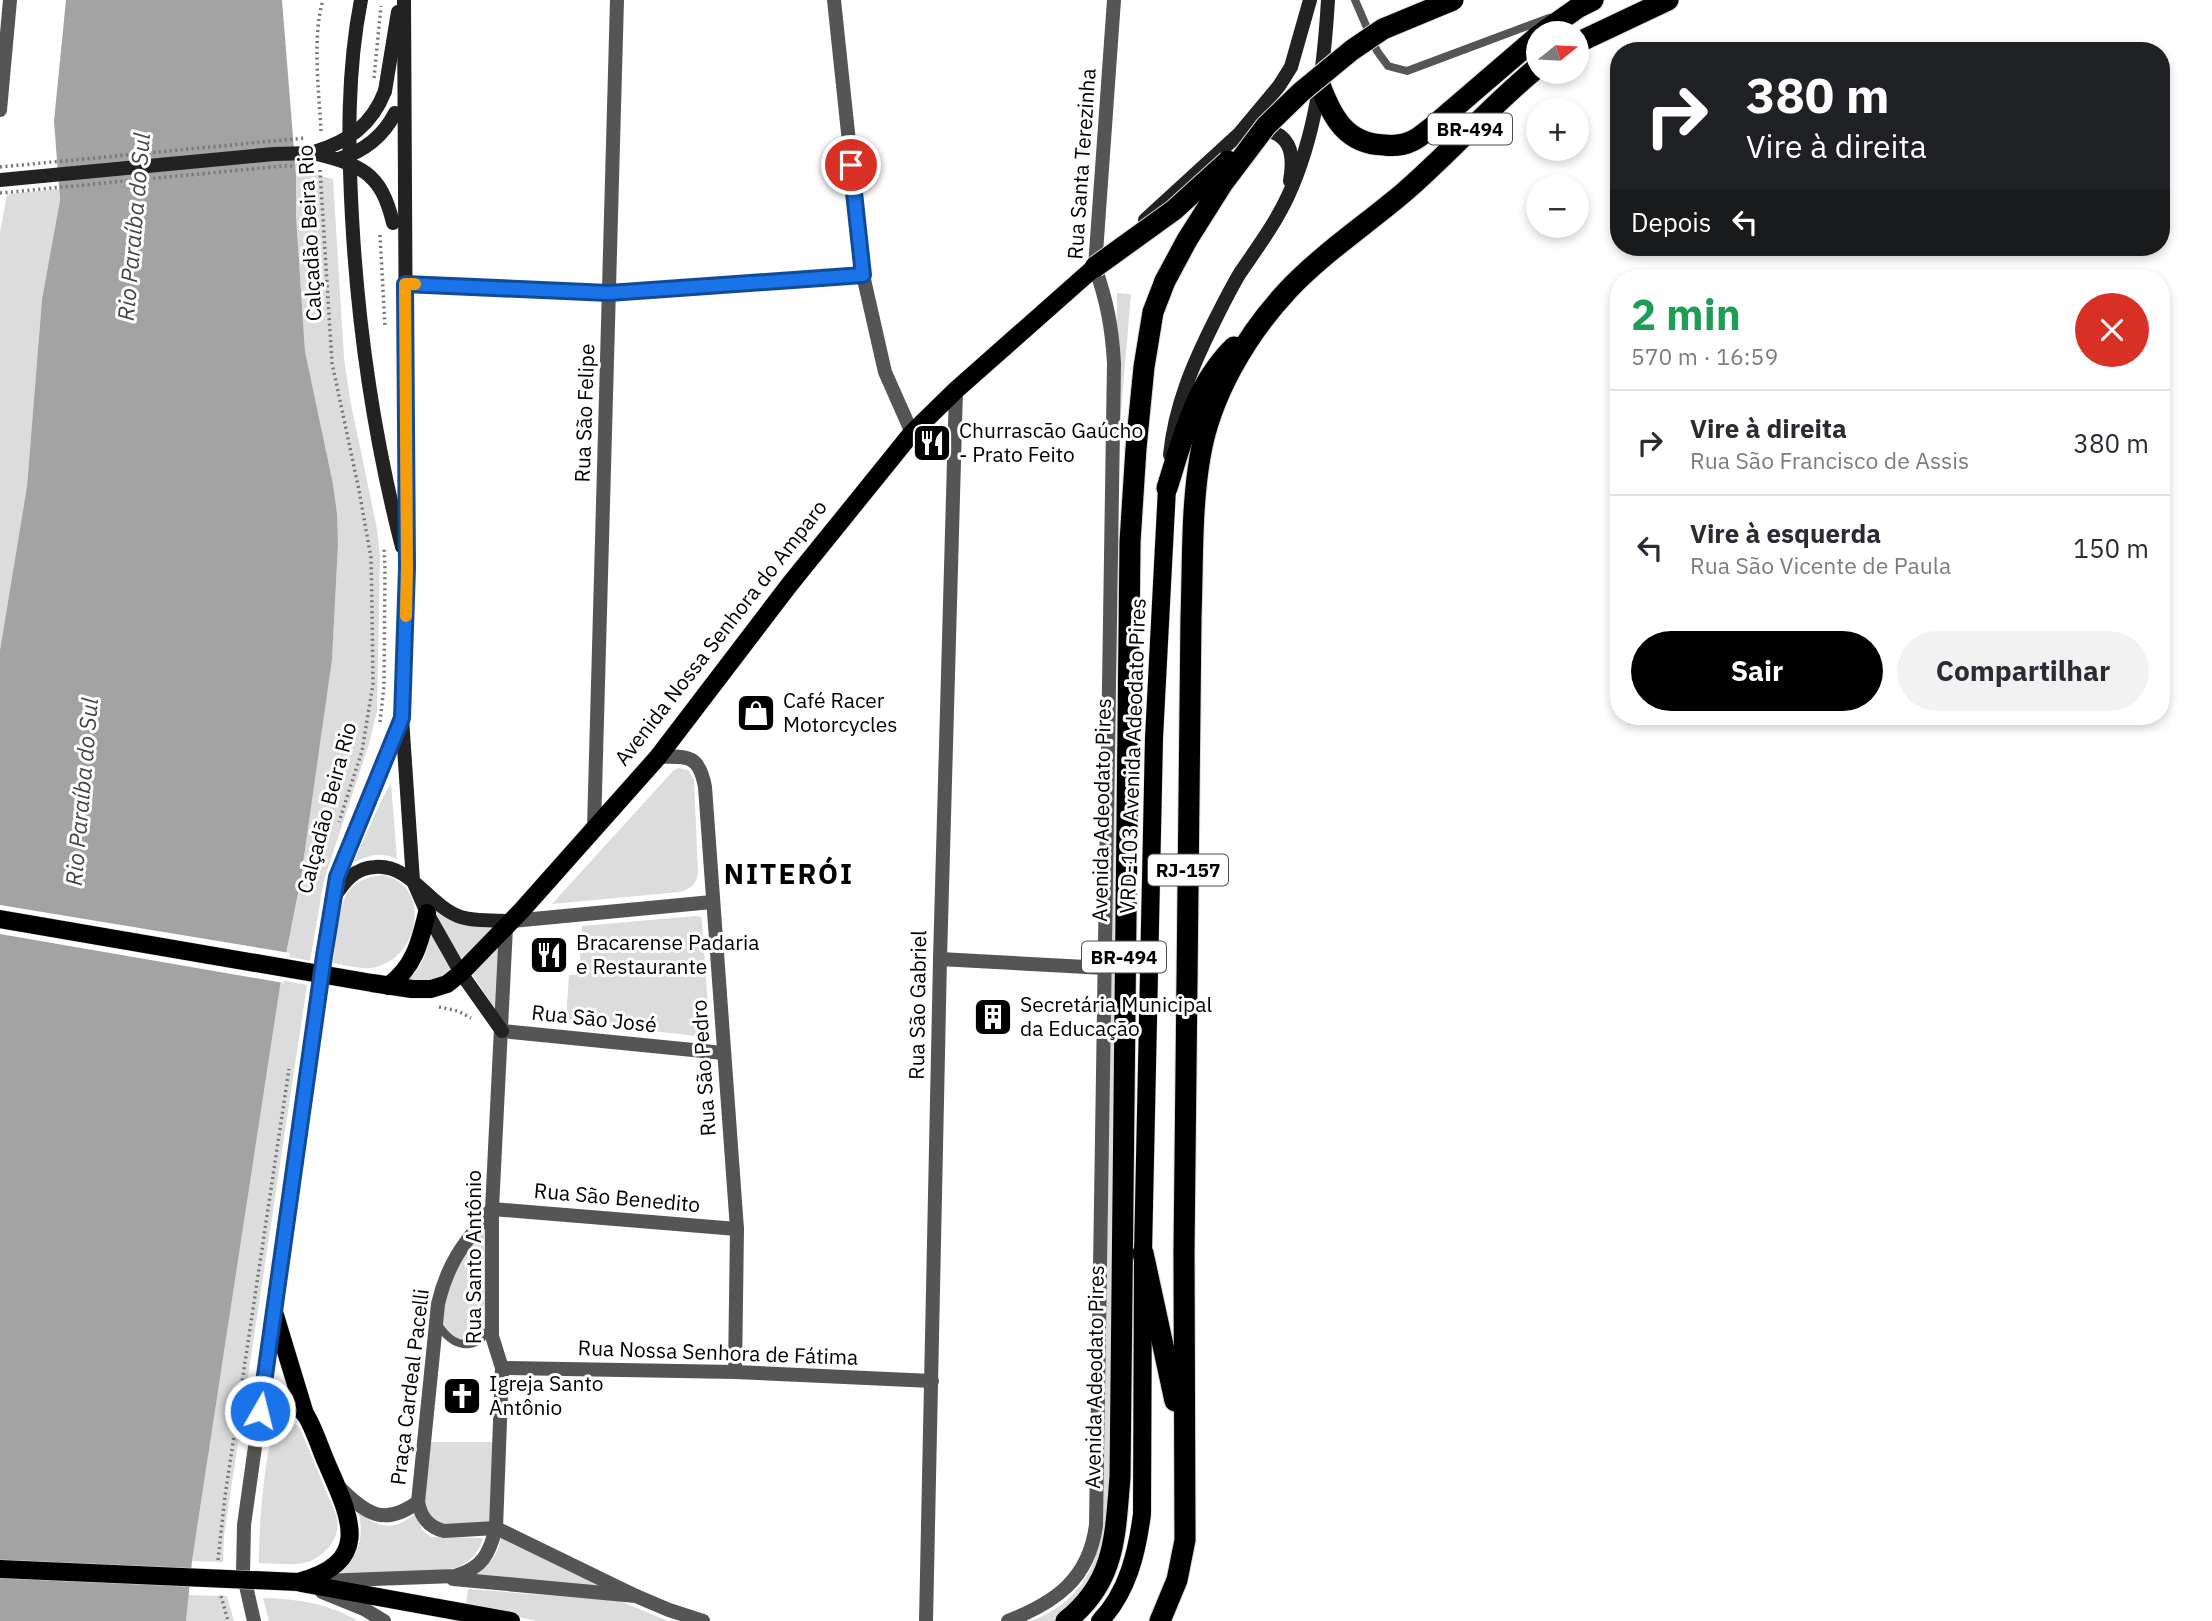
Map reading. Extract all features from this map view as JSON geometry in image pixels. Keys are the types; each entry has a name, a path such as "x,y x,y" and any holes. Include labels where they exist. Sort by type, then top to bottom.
{"highway":[{"path":"1095,267 1174,210 1321,75 1352,50 1383,29 1453,0"},
{"path":"1589,37 1668,0"},
{"path":"1560,21 1586,3"},
{"path":"1320,85 1339,124 1354,139 1373,145 1392,146 1412,141 1431,128 1526,47"},
{"name":"BR-494","path":"1403,193 1526,77"},
{"name":"Avenida Adeodato Pires","path":"1066,1621 1093,1594 1111,1558 1120,1477 1130,542 1144,366 1153,312 1165,281 1223,183 1266,126"},
{"name":"RJ-157","path":"1160,1621 1177,1580 1184,1550 1190,713 1195,511 1200,456 1217,398 1265,317 1289,289 1403,193"},
{"path":"1167,488 1190,415 1208,378 1231,349 1265,317"},
{"path":"1143,1253 1183,1437"}],"main road":[{"path":"361,0 354,45 351,104 350,176 355,274 377,440 407,568"},
{"path":"316,155 358,132 373,116 385,91 402,0"},
{"path":"402,0 407,568 402,718 413,881 427,913 461,973 502,1031"},
{"path":"1095,267 1239,134 1279,86 1291,67 1310,0"},
{"name":"VRD-103 Avenida Adeodato Pires","path":"1100,1621 1118,1598 1128,1578 1142,1514 1143,1253 1154,738 1171,441 1179,403 1191,368 1227,295 1288,197 1300,166 1320,85 1328,0"},
{"path":"339,159 355,154 373,143 386,130 395,113 404,83"},
{"path":"1239,134 1259,129 1276,131 1285,138 1290,151 1292,172 1288,197"},
{"path":"0,180 274,154 316,155 339,159 362,169 376,180 386,199 386,225 404,265"},
{"name":"Avenida Nossa Senhora do Amparo","path":"0,919 380,985 431,989 447,984 509,924 657,757 790,584 912,433 956,390 1095,267"},
{"path":"333,899 347,878 370,867 390,868 413,881 440,905 458,916 509,924"},
{"path":"380,985 402,975 421,939 427,913"},
{"path":"274,1312 305,1414 335,1483 350,1528 342,1558 325,1573 298,1582"},
{"path":"260,1411 268,1401 283,1399 305,1414"},
{"path":"0,1569 298,1582 511,1621"}],"street":[{"path":"0,110 4,23 10,0"},
{"name":"Rua São Felipe","path":"594,828 617,0"},
{"path":"834,0 863,275 884,372 912,433"},
{"name":"Rua Santa Terezinha","path":"1009,1621 1052,1600 1073,1582 1089,1556 1096,1525 1114,363 1112,330 1095,267 1114,0"},
{"path":"405,284 609,293 863,275"},
{"name":"Rua São Gabriel","path":"926,1621 940,959 956,390"},
{"path":"254,1621 243,1573 243,1541 333,899 340,868 402,718"},
{"name":"Rua São Pedro","path":"657,757 685,757 694,761 701,768 705,787 737,1229 735,1372"},
{"path":"509,924 712,902"},
{"name":"Rua Santo Antônio","path":"298,1582 441,1578 466,1573 478,1566 491,1546 496,1528 502,1368 493,1344 492,1209 509,924"},
{"path":"940,959 1105,968"},
{"name":"Rua São José","path":"502,1031 723,1054"},
{"name":"Rua São Benedito","path":"492,1209 737,1229"},
{"name":"Praça Cardeal Pacelli","path":"418,1502 438,1304 449,1268 462,1246 492,1209"},
{"name":"Rua Nossa Senhora de Fátima","path":"502,1368 735,1372 932,1381"},
{"path":"335,1483 373,1513 382,1516 399,1514 418,1502 424,1518 436,1529 454,1531 496,1528 636,1595 703,1621"},
{"path":"441,1578 636,1595"},
{"path":"298,1582 364,1609 384,1621"}],"lane":[{"path":"1355,0 1377,51 1388,66 1407,71 1586,3"},
{"path":"437,1322 449,1339 465,1344 480,1340 492,1325"}],"path":[{"name":"Calçadão Beira Rio","path":"323,0 317,64 316,155 320,168 332,363 371,558 373,684 362,751 339,822"},
{"path":"373,80 381,3"},
{"path":"0,167 290,140 325,133"},
{"path":"0,193 283,166 316,155"},
{"path":"385,327 386,225"},
{"path":"438,1007 458,1011 472,1018 477,1024"},
{"path":"219,1569 220,1534 289,1067"},
{"path":"220,1590 228,1621"}],"shaded area":[{"path":"296,175 317,175 333,179 344,358 380,556 377,711 369,744 324,880 310,961 286,956 301,878 332,660 338,545 333,484 305,351"},
{"path":"59,189 60,200 42,299 27,486 0,650 0,233 7,194"},
{"path":"1117,293 1131,294 1120,424 1117,539 1110,1521 1102,1563 1067,1613 1054,1621 1031,1621 1065,1602 1085,1579 1095,1558 1103,1508"},
{"path":"678,768 688,770 694,780 698,874 692,886 680,892 552,904 673,771"},
{"path":"391,783 397,859 375,855 353,863 381,801"},
{"path":"383,875 399,882 410,894 414,908 414,924 409,939 400,953 387,963 371,968 333,963 341,912 347,893 362,880"},
{"path":"429,904 462,924 494,929 462,961"},
{"path":"701,917 702,922 710,1036 566,1021 569,975 579,975 582,926"},
{"path":"430,930 454,971 438,981 404,984 423,960"},
{"path":"499,946 497,1012 472,974"},
{"path":"281,980 307,985 224,1536 223,1562 192,1561"},
{"path":"488,1223 487,1327 473,1339 457,1339 441,1320 441,1310 455,1266"},
{"path":"288,1418 300,1428 336,1515 337,1532 322,1554 306,1563 259,1563 261,1512 269,1446 278,1421"},
{"path":"428,1442 496,1442 491,1522 444,1528 423,1510"},
{"path":"359,1513 388,1526 401,1523 416,1513 422,1530 431,1537 483,1538 472,1558 450,1569 341,1573 359,1546"},
{"path":"501,1537 608,1588 472,1578 491,1560"},
{"path":"468,1589 620,1601 668,1621 537,1621 466,1605"},
{"path":"188,1595 227,1596 234,1621 186,1621"},
{"path":"263,1598 312,1603 358,1621 269,1621"}],"water":[{"name":"Rio Paraíba do Sul","path":"66,0 282,0 296,175 305,351 337,514 332,660 301,878 281,980 192,1561 186,1621 0,1621 0,650 27,486 42,299 60,200 54,121"}],"pier":[{"path":"0,905 290,953 284,983 0,934"}],"slow traffic":[{"path":"406,616 405,284 415,284"}],"place":[{"name":"Churrascão Gaúcho - Prato Feito","path":"932,443"},
{"name":"Café Racer Motorcycles","path":"756,713"},
{"name":"Bracarense Padaria e Restaurante","path":"549,955"},
{"name":"Secretária Municipal da Educação","path":"993,1017"},
{"name":"Igreja Santo Antônio","path":"462,1396"}],"district":[{"name":"NITERÓI","path":"789,874"}],"route":[{"path":"260,1411 337,877 402,718 407,568 405,284 609,293 863,275 851,165"}]}
